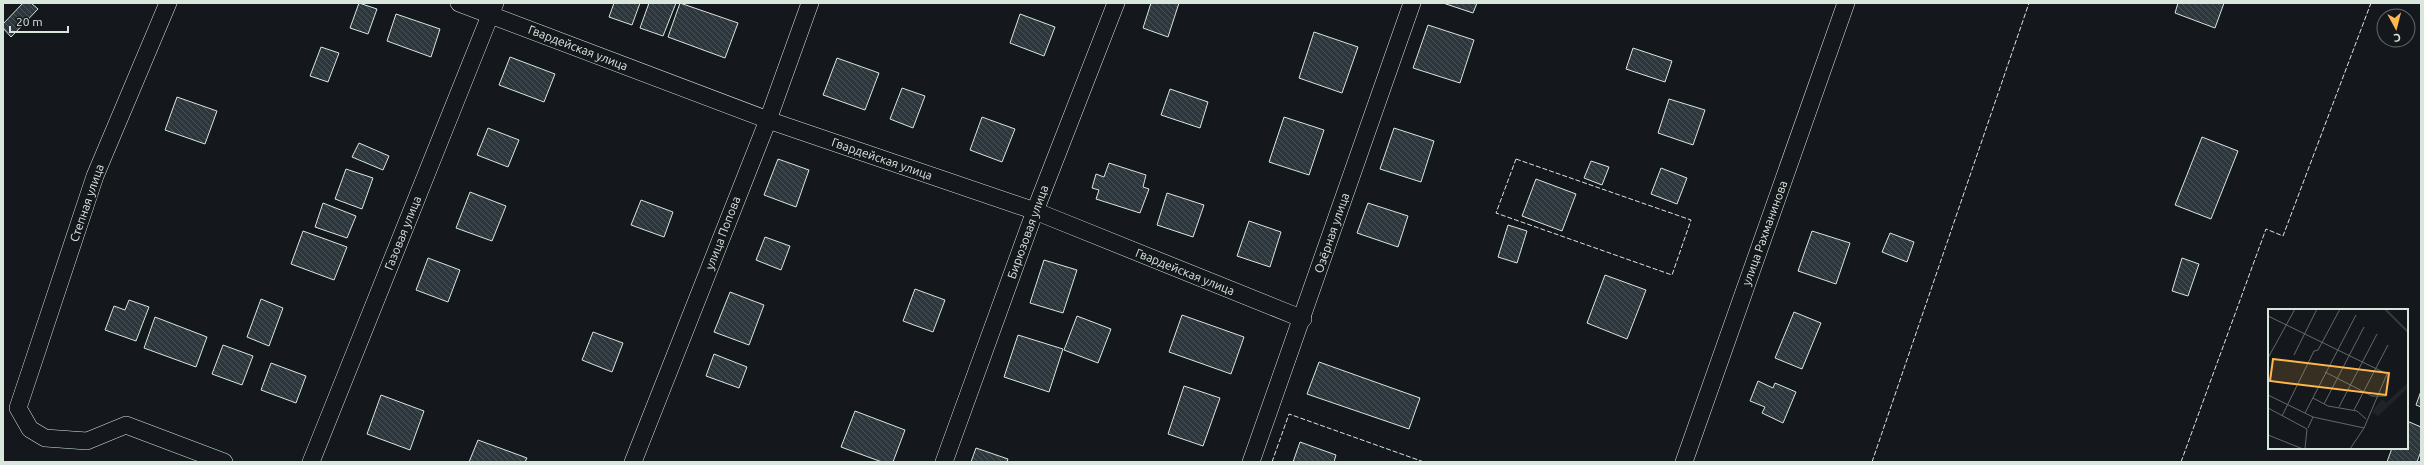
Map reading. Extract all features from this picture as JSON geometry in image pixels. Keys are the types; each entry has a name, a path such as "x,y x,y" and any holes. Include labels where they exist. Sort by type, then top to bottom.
{"street":[{"name":"Степная улица","path":"168,3 95,176 18,408 30,430 45,438 87,441 126,425 224,462"},
{"name":"Гвардейская улица","path":"459,3 493,9 768,120 1035,211 1302,319"},
{"name":"улица Попова","path":"633,462 768,120 810,3"},
{"name":"Бирюзовая улица","path":"944,462 1035,211 1116,3"},
{"name":"Озёрная улица","path":"1251,462 1412,3"},
{"name":"улица Рахманинова","path":"1684,462 1846,3"},
{"name":"Газовая улица","path":"311,462 493,9"}],"building":[{"path":"23,3 31,3 38,9 11,37 3,28 3,24"},
{"path":"359,3 377,9 368,34 350,28"},
{"path":"614,3 640,3 632,25 609,17"},
{"path":"649,3 676,3 663,36 640,28"},
{"path":"680,3 738,23 725,58 668,37"},
{"path":"1151,3 1179,3 1168,37 1143,28"},
{"path":"1443,3 1477,3 1473,13"},
{"path":"2178,3 2224,3 2215,28 2175,13"},
{"path":"396,14 440,29 431,57 387,41"},
{"path":"1020,14 1055,27 1044,56 1010,43"},
{"path":"1428,25 1474,40 1460,83 1413,68"},
{"path":"1314,32 1358,47 1342,93 1299,78"},
{"path":"321,47 339,53 328,82 310,76"},
{"path":"1633,48 1672,61 1665,82 1626,69"},
{"path":"510,57 555,74 544,102 499,85"},
{"path":"837,58 879,73 865,110 823,95"},
{"path":"902,88 925,96 913,128 890,119"},
{"path":"1170,89 1208,102 1200,128 1161,115"},
{"path":"177,97 217,111 205,144 165,130"},
{"path":"1669,99 1705,110 1693,145 1658,133"},
{"path":"982,117 1015,129 1002,162 970,150"},
{"path":"1284,117 1324,130 1309,175 1269,162"},
{"path":"488,128 519,140 508,167 477,155"},
{"path":"1394,128 1434,141 1421,182 1380,169"},
{"path":"2202,137 2238,151 2211,219 2175,205"},
{"path":"359,143 389,156 383,170 352,157"},
{"path":"778,159 809,170 796,207 764,195"},
{"path":"1591,161 1609,167 1602,185 1584,178"},
{"path":"1109,163 1146,175 1143,187 1149,189 1140,213 1096,199 1099,190 1092,188 1096,174 1104,177"},
{"path":"1661,168 1687,178 1677,204 1651,194"},
{"path":"346,169 373,178 362,209 335,199"},
{"path":"1536,179 1576,194 1562,231 1522,216"},
{"path":"470,192 506,206 492,241 456,228"},
{"path":"1167,193 1204,205 1193,237 1157,225"},
{"path":"641,200 673,212 664,237 631,225"},
{"path":"323,203 356,216 347,238 315,227"},
{"path":"1368,203 1408,216 1398,247 1357,233"},
{"path":"1249,221 1281,232 1270,267 1237,256"},
{"path":"1508,225 1527,231 1517,263 1498,257"},
{"path":"303,231 347,247 334,280 291,264"},
{"path":"1812,231 1850,243 1836,284 1798,271"},
{"path":"1890,233 1914,242 1907,262 1882,252"},
{"path":"765,237 790,246 781,270 756,260"},
{"path":"428,258 460,270 448,302 416,290"},
{"path":"2182,258 2199,264 2188,296 2172,291"},
{"path":"1044,260 1077,270 1063,313 1030,303"},
{"path":"1605,275 1646,290 1627,339 1587,323"},
{"path":"915,289 945,300 933,332 903,321"},
{"path":"730,292 764,305 749,345 714,332"},
{"path":"261,299 283,308 269,346 247,337"},
{"path":"129,300 149,307 136,341 105,330 114,306 125,310"},
{"path":"1794,312 1821,323 1802,369 1775,358"},
{"path":"1182,315 1244,337 1231,374 1169,352"},
{"path":"1077,316 1111,329 1098,363 1064,350"},
{"path":"155,317 207,337 196,367 144,348"},
{"path":"593,332 623,343 612,372 582,360"},
{"path":"1018,335 1063,349 1049,392 1004,377"},
{"path":"223,345 253,356 242,385 212,374"},
{"path":"714,354 747,367 739,388 706,376"},
{"path":"1319,362 1420,398 1409,429 1307,394"},
{"path":"271,363 306,376 296,403 261,390"},
{"path":"1758,381 1773,388 1775,383 1796,392 1783,423 1762,413 1765,407 1750,401"},
{"path":"1184,386 1220,398 1203,446 1168,434"},
{"path":"2421,391 2421,407 2416,405"},
{"path":"381,395 424,411 410,450 367,434"},
{"path":"855,411 905,430 893,462 882,462 841,447"},
{"path":"2408,421 2421,427 2421,451 2417,462 2387,462 2392,449 2408,449"},
{"path":"478,440 527,458 525,462 469,462"},
{"path":"1300,442 1336,455 1334,462 1293,462"},
{"path":"976,448 1008,459 1007,462 971,462"}],"fence":[{"path":"1872,462 2029,3"},
{"path":"2181,462 2266,229 2283,236 2371,3"},
{"path":"1516,159 1691,220 1672,275 1496,213 1516,159"},
{"path":"1272,462 1289,414 1424,462"}]}
